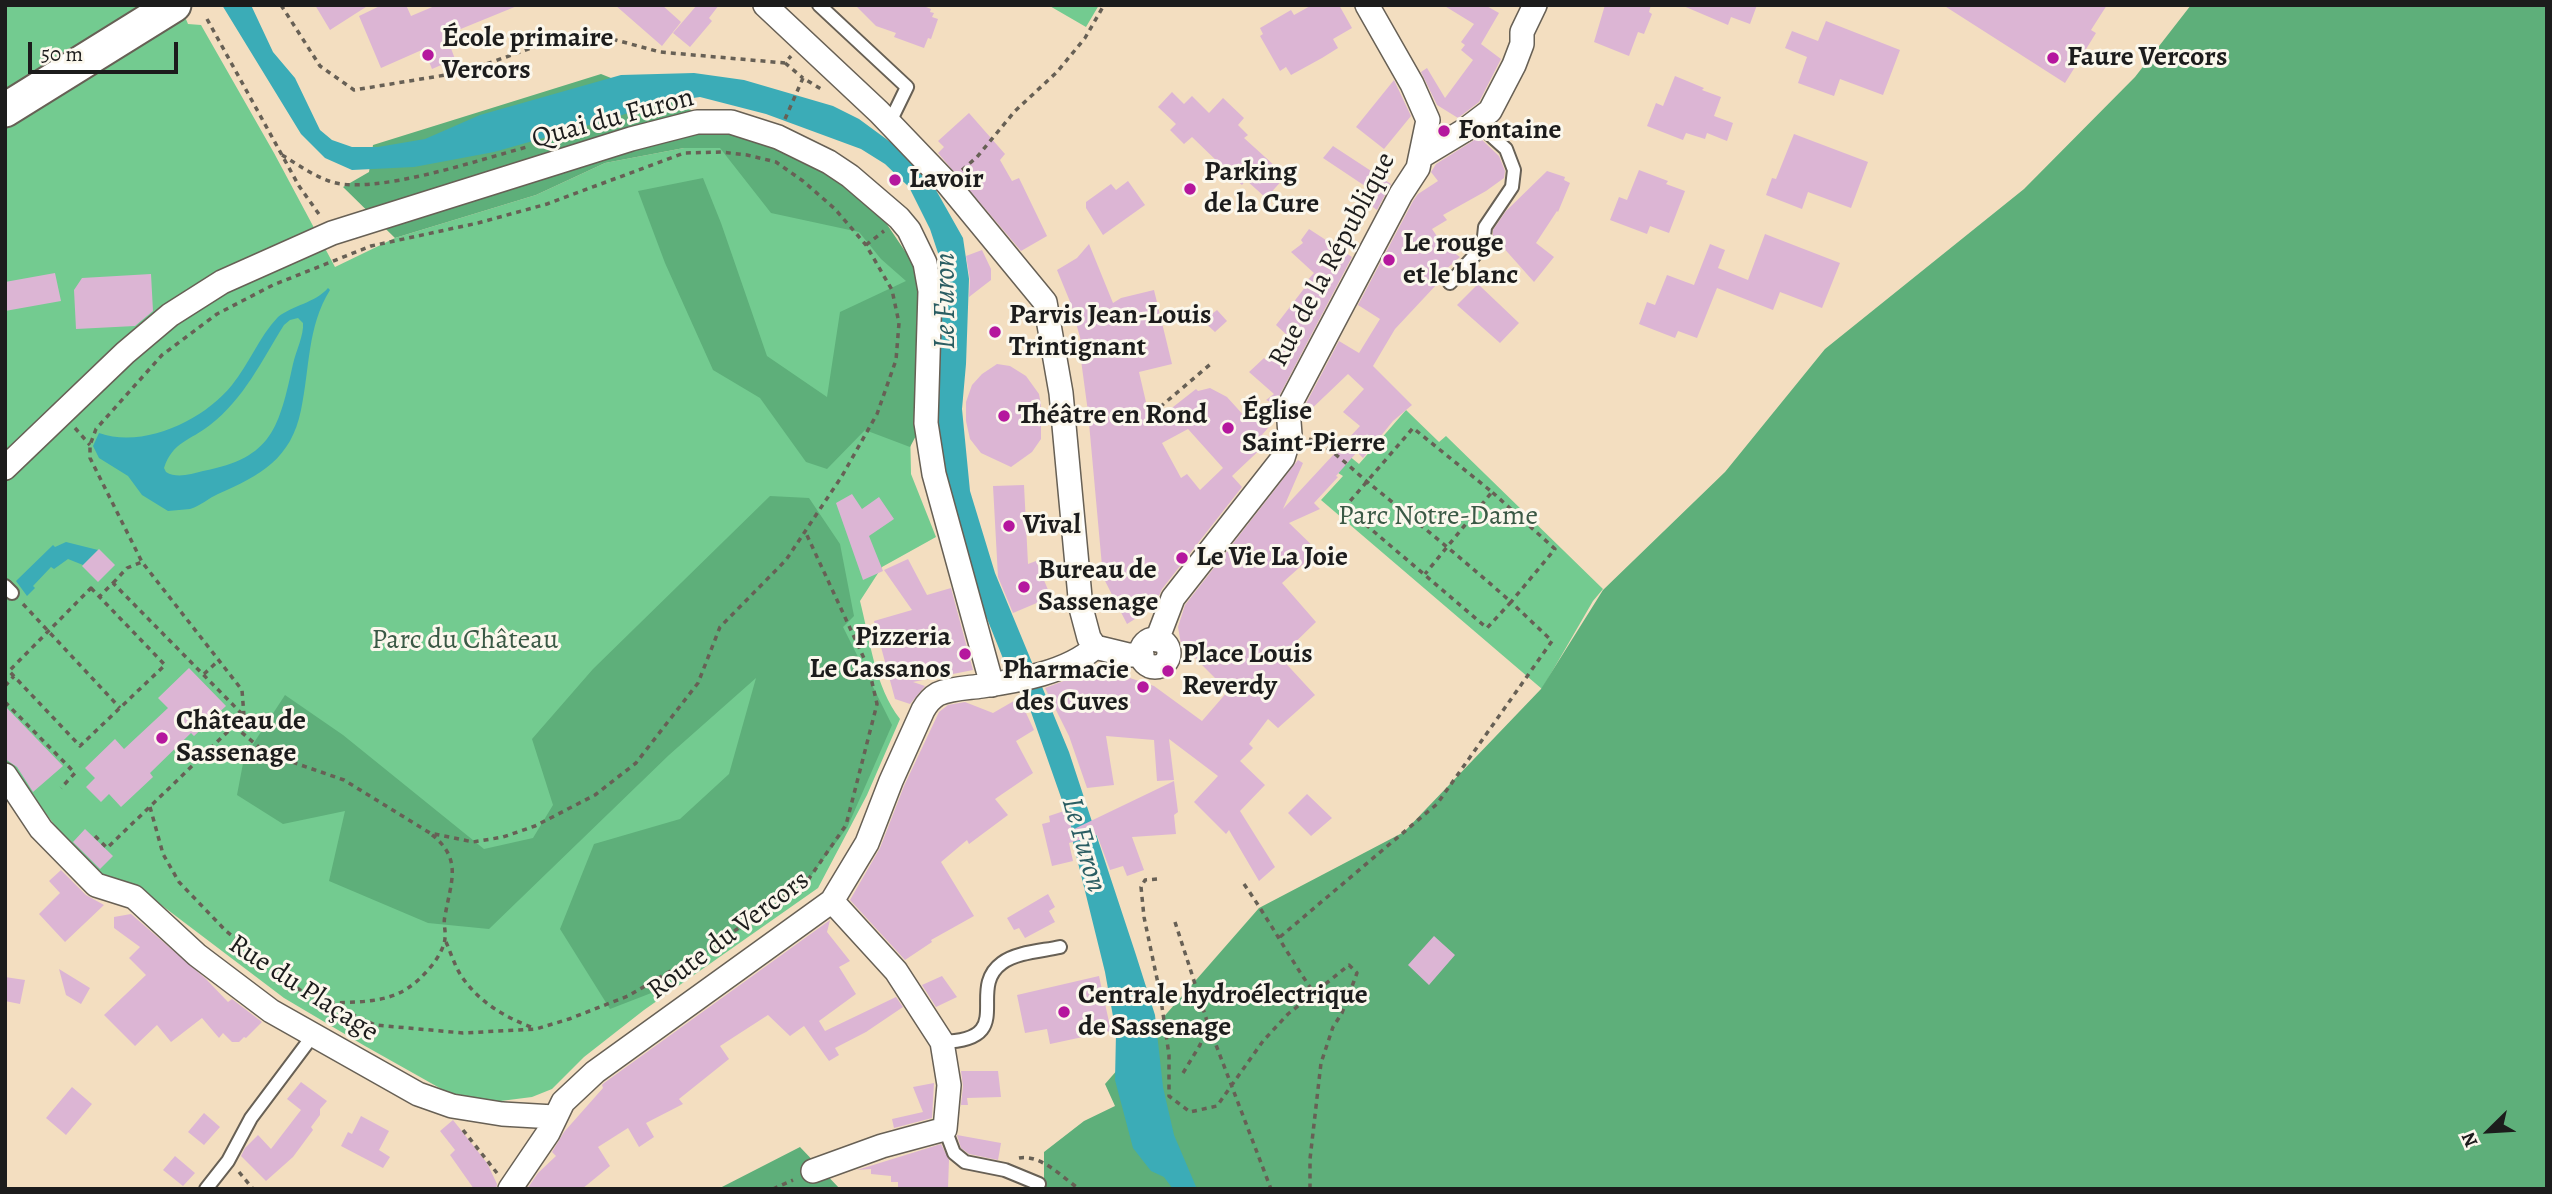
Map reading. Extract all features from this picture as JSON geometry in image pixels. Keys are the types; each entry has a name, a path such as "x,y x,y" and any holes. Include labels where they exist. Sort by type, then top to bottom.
{"main road":[{"path":"5,110 174,5"}],"street":[{"path":"765,5 947,183 1045,302 1060,393 1081,608 1088,638 1095,647"},
{"name":"Rue de la République","path":"1095,647 1128,655 1149,647 1173,598 1283,458 1290,435 1288,408 1401,194 1418,168 1428,120 1412,84 1367,5"},
{"path":"1422,156 1490,111 1522,44 1522,32 1535,5"},
{"name":"Quai du Furon","path":"5,468 125,353 170,315 222,282 332,233 631,139 697,122 731,122 788,142 829,162 850,176 899,218 917,246 928,276 930,291 926,424 934,474 1003,683"},
{"name":"Route du Vercors","path":"505,1183 548,1133 563,1102 595,1072 832,901 867,844 891,781 930,700 947,691 1003,683 1043,673 1086,656 1095,647"},
{"name":"Rue du Plaçage","path":"5,775 41,828 96,885 134,897 197,955 271,1011 418,1094 452,1106 502,1114 554,1117"},
{"path":"813,1171 882,1146 946,1129 948,1085 942,1042 896,971 832,901"}],"lane":[{"path":"819,5 907,87 889,124"},
{"path":"1450,283 1483,246 1485,227 1512,187 1514,170 1506,149 1476,122"},
{"path":"942,1042 965,1041 978,1034 986,1023 991,975 1001,963 1014,957 1060,947"},
{"path":"206,1189 228,1161 251,1118 314,1034"},
{"path":"946,1129 954,1153 965,1162 1004,1170 1039,1184"}],"path":[{"path":"281,5 320,66 354,90 464,72 548,41 601,36 660,52 785,64 802,80 782,125"},
{"path":"947,183 977,157 1015,111 1057,72 1085,37 1104,5"},
{"path":"207,19 299,186 332,233"},
{"path":"785,64 803,41"},
{"path":"282,155 331,182 356,186 425,174 531,146"},
{"path":"95,836 107,848 244,716 242,690 142,562 90,458 90,445 96,429 162,355 218,314 273,285 371,246 478,223 547,204 684,153 734,153 776,162 835,209 866,245 892,290 899,323 896,360 877,414 842,476 786,560 720,626 698,683 636,762 595,795 535,826 503,837 472,842 430,833"},
{"path":"866,245 886,230"},
{"path":"1160,407 1213,362"},
{"path":"68,421 90,445"},
{"path":"1413,428 1492,492 1555,549 1487,628 1346,508 1366,481 1413,428"},
{"path":"1280,937 1437,804 1552,641 1448,547 1322,444 1290,435"},
{"path":"1425,574 1492,492"},
{"path":"150,807 163,854 179,882 226,931 300,990 376,1025 463,1033 536,1029 569,1020 628,996 711,947 808,880 846,825 877,704 869,669 805,531"},
{"path":"99,597 127,568 142,562"},
{"path":"113,583 244,716"},
{"path":"91,588 99,597 165,665 80,746 9,671 91,588"},
{"path":"9,589 120,708"},
{"path":"204,674 218,660"},
{"path":"5,685 14,676"},
{"path":"5,702 75,773 61,788"},
{"path":"234,726 266,753 344,780 430,833 446,846 452,863 449,901 444,918 446,940 461,976 489,1006 512,1020 536,1029"},
{"path":"1157,879 1145,880 1141,887 1169,1055 1169,1096 1190,1112 1217,1106 1231,1083 1279,1023 1349,965 1357,973 1342,1013 1333,1027 1321,1063 1310,1159 1310,1189"},
{"path":"1244,884 1314,993"},
{"path":"1175,922 1208,1024 1271,1189"},
{"path":"328,1003 362,1002 392,997 409,988 428,973 446,940"},
{"path":"1183,1073 1200,1045 1208,1024"},
{"path":"452,1106 458,1123 505,1183"},
{"path":"228,1161 253,1189"}],"green space":[{"name":"Parc du Château","path":"5,5 180,5 188,24 201,25 335,267 395,238 536,195 605,163 684,148 721,148 869,218 907,281 911,474 936,537 882,567 860,601 879,678 900,719 867,795 818,888 644,1010 584,1057 552,1089 532,1097 485,1103 445,1091 284,998 156,901 122,887 97,872 68,843 5,759"},
{"path":"1048,5 1099,5 1086,27"},
{"path":"2191,5 2547,5 2547,1189 1044,1189 1044,1152 1084,1121 1115,1106 1105,1084 1259,908 1404,832 1541,689 1603,590 1725,472 1825,349 2024,189 2135,77"},
{"path":"601,74 754,135 833,177 880,214 917,269 920,361 918,432 910,447 865,430 827,469 806,462 760,398 713,370 665,263 638,191 703,178 767,356 827,397 840,312 906,281 881,259 859,232 771,213 720,148 684,148 605,163 536,195 395,238 343,187 369,172 373,145"},
{"name":"Parc Notre-Dame","path":"1406,410 1439,442 1446,436 1603,589 1593,601 1542,689 1321,500 1343,476 1335,471 1348,455 1359,464"},
{"path":"770,496 809,498 840,544 854,616 843,627 892,725 847,828 808,880 659,990 610,1009 560,929 594,844 680,819 729,774 756,678 669,755 489,929 428,923 329,881 345,811 283,824 237,795 244,758 285,695 343,735 484,849 533,838 553,805 532,739 593,669"},
{"path":"800,1147 840,1189 718,1189"}],"water":[{"name":"Le Furon","path":"222,5 251,5 273,52 295,78 320,130 332,140 352,147 378,147 425,139 480,115 621,75 694,73 744,80 833,106 859,119 893,144 932,183 963,238 969,279 962,409 970,491 995,573 1069,752 1136,955 1155,1015 1163,1087 1174,1135 1197,1189 1173,1189 1164,1177 1151,1171 1133,1148 1115,1080 1116,1033 1105,972 1064,806 1025,695 1006,666 970,576 948,502 938,418 942,265 930,229 909,187 885,164 861,149 766,114 700,97 658,103 494,152 414,167 352,170 325,158 301,134"},
{"path":"328,288 330,290 313,333 296,427 282,453 261,472 194,508 168,511 142,495 128,476 99,458 93,446 99,433 116,437 153,434 172,428 206,410 232,385 278,317","holes":["298,318 303,323 283,405 277,422 259,448 245,458 226,465 184,475 166,472 164,468 172,452 210,425 233,403 284,325"]},
{"path":"66,542 98,550 83,565 68,559 54,569 51,567 27,596 16,581 53,545 55,547"}],"building":[{"path":"315,5 369,5 330,30"},
{"path":"382,5 406,5 411,16 437,5 517,6 446,35 455,59 432,69 424,49 381,68 359,16"},
{"path":"615,5 662,5 681,22 662,46"},
{"path":"697,5 719,5 709,18 712,21 690,47 673,33"},
{"path":"855,5 921,5 931,9 930,12 934,13 932,17 938,19 931,39 928,38 924,48 894,37 896,33 876,26"},
{"path":"1312,5 1339,5 1352,28 1333,39 1338,48 1322,58 1291,75 1286,67 1280,71 1260,36 1263,34 1260,28 1291,10 1294,15"},
{"path":"1443,5 1485,5 1499,13 1481,44 1501,59 1479,102 1458,118 1437,105 1421,72 1427,68 1445,98 1473,60 1461,50 1465,45 1461,42 1474,24"},
{"path":"1605,5 1651,5 1649,12 1652,14 1644,34 1638,32 1629,56 1594,42"},
{"path":"1681,5 1757,5 1750,24 1731,17 1728,25"},
{"name":"Faure Vercors","path":"1943,5 2107,5 2091,30 2096,33 2065,83"},
{"path":"1826,21 1900,50 1883,95 1840,79 1834,96 1798,83 1807,57 1785,48 1792,31 1818,41"},
{"path":"1675,76 1721,97 1714,116 1733,123 1727,141 1707,133 1705,139 1686,133 1683,140 1647,126 1656,103 1663,106"},
{"path":"1394,80 1411,116 1384,149 1356,127"},
{"path":"1172,92 1184,104 1192,96 1209,113 1223,98 1244,118 1238,125 1248,135 1244,138 1286,176 1266,198 1246,180 1242,185 1235,179 1233,182 1217,168 1220,164 1192,137 1184,144 1170,130 1176,124 1158,107"},
{"path":"969,113 1005,154 1000,160 1012,181 1019,178 1047,236 1021,251 938,153 944,147 938,141"},
{"path":"1794,134 1868,162 1851,208 1808,192 1802,209 1766,195 1772,178 1776,179"},
{"path":"1479,137 1499,156 1505,171 1504,178 1443,215 1447,220 1432,229 1443,245 1460,257 1434,280 1438,283 1395,329 1373,366 1412,405 1393,421 1363,458 1357,452 1314,503 1320,509 1289,523 1318,551 1282,583 1316,622 1280,657 1315,695 1278,728 1268,719 1249,744 1253,748 1240,761 1265,785 1240,811 1275,867 1259,881 1229,830 1226,834 1194,802 1218,776 1169,739 1174,780 1157,781 1154,740 1106,736 1114,785 1087,788 1069,736 1045,688 1077,676 1094,666 1154,686 1202,721 1228,691 1181,644 1178,627 1185,605 1298,460 1303,463 1283,509 1360,426 1343,412 1364,389 1348,374 1304,416 1302,411 1339,341 1359,353 1380,319 1358,305 1413,201 1418,194 1438,181 1431,172 1436,164"},
{"path":"1333,146 1391,184 1377,210 1360,198 1368,188 1323,158"},
{"path":"1639,170 1685,191 1669,233 1650,226 1647,234 1610,220 1619,197 1627,200"},
{"path":"1547,171 1565,177 1564,180 1570,183 1558,212 1536,243 1554,257 1534,282 1493,236 1493,230 1506,211"},
{"path":"1128,181 1145,205 1103,235 1086,208 1086,202 1111,184 1116,190"},
{"path":"1309,229 1352,257 1275,404 1266,400 1274,394 1249,372 1264,358 1266,360 1288,336 1276,325 1314,273 1291,252 1303,243 1301,240"},
{"path":"1765,234 1840,263 1822,308 1780,292 1773,310 1717,288 1697,338 1678,331 1675,338 1639,324 1647,302 1655,305 1667,275 1694,285 1710,244 1725,250 1718,268 1748,280"},
{"path":"1089,244 1113,303 1121,298 1154,290 1172,364 1139,372 1149,415 1155,411 1159,418 1196,389 1198,391 1210,388 1227,397 1246,418 1259,406 1275,420 1261,436 1267,443 1232,476 1242,487 1162,589 1154,607 1127,624 1103,577 1079,345 1082,345 1071,304 1057,270 1077,258","holes":["1188,429 1223,468 1200,490 1187,474 1181,478 1162,443"]},
{"path":"982,250 991,269 991,280 969,297 970,280 966,256"},
{"path":"55,273 61,301 5,311 5,282"},
{"path":"151,274 153,311 135,326 76,329 74,290 82,278"},
{"path":"1478,284 1519,323 1500,343 1457,305"},
{"path":"1217,310 1227,321 1215,332 1203,321"},
{"name":"Théâtre en Rond","path":"997,364 1010,366 1026,376 1039,394 1041,405 1041,439 1032,452 1011,467 981,453 970,439 966,421 966,402 972,385"},
{"path":"1024,485 1028,564 1036,561 1051,597 1013,613 998,577 993,486"},
{"path":"852,494 862,509 879,497 894,519 869,536 883,571 863,580 836,503"},
{"path":"99,549 115,565 98,582 82,566"},
{"path":"908,559 927,595 951,588 973,670 913,682 925,686 910,704 895,699 874,621 912,610 884,570"},
{"name":"Château de Sassenage","path":"189,668 226,706 194,736 191,733 150,773 153,777 121,807 109,794 101,802 86,787 95,778 85,768 115,739 124,749 168,708 158,698"},
{"path":"1019,698 1034,730 1016,741 1033,773 995,799 1008,815 969,844 967,840 941,862 974,916 931,940 932,942 905,960 850,900 880,848 904,786 939,712 948,705 965,702 993,713"},
{"path":"5,706 63,766 33,792 17,767 5,759"},
{"path":"1174,781 1178,812 1174,815 1176,834 1132,837 1144,870 1127,876 1123,866 1110,870 1097,835 1069,843 1073,861 1052,866 1042,824 1050,822 1049,816 1067,810 1072,830"},
{"path":"1307,794 1332,818 1311,836 1288,813"},
{"path":"85,829 113,856 100,869 73,842"},
{"path":"61,870 86,895 104,905 65,942 39,914 60,893 49,881"},
{"path":"1048,894 1055,907 1049,911 1055,922 1025,938 1019,928 1014,930 1007,918"},
{"path":"131,914 206,979 228,1002 232,999 262,1022 239,1042 232,1042 223,1033 219,1038 202,1018 171,1042 157,1025 135,1046 104,1015 146,975 129,958 140,947 114,928 114,917"},
{"path":"830,920 827,932 850,961 839,967 856,994 819,1021 825,1031 896,997 903,1007 866,1032 835,1048 839,1055 829,1061 804,1026 790,1036 768,1015 720,1046 729,1059 679,1099 683,1104 646,1123 654,1137 639,1147 628,1128 598,1147 610,1166 582,1189 527,1189 538,1173 556,1156 552,1152 564,1132 603,1088 604,1083"},
{"path":"1434,936 1455,955 1429,985 1408,965"},
{"path":"59,969 90,988 81,1004 66,995"},
{"path":"942,976 957,997 936,1007 922,985"},
{"name":"Centrale hydroélectrique de Sassenage","path":"1099,976 1111,1031 1050,1044 1047,1029 1025,1033 1017,995"},
{"path":"5,977 25,980 20,1004 5,1001"},
{"path":"961,1071 998,1071 1001,1097 967,1098 968,1105 961,1105"},
{"path":"301,1082 327,1101 311,1127 313,1130 293,1157 266,1181 241,1156 258,1135 271,1149 301,1110 287,1099"},
{"path":"934,1083 932,1118 894,1128 892,1119 923,1112 913,1087"},
{"path":"72,1087 92,1104 66,1135 46,1118"},
{"path":"204,1113 220,1127 204,1145 188,1132"},
{"path":"361,1116 389,1131 379,1150 390,1157 383,1168 341,1146 348,1132 352,1134"},
{"path":"453,1120 487,1163 497,1184 496,1189 474,1189 450,1155 455,1150 440,1131"},
{"path":"957,1135 1001,1143 998,1160 969,1154 961,1148"},
{"path":"941,1144 949,1160 948,1188 898,1188 898,1182 891,1182 891,1176 871,1174 871,1169 857,1170"},
{"path":"175,1156 195,1173 183,1186 163,1170"}],"place":[{"name":"École primaire Vercors","path":"428,55"},
{"name":"Faure Vercors","path":"2053,58"},
{"name":"Fontaine","path":"1444,131"},
{"name":"Lavoir","path":"895,180"},
{"name":"Parking de la Cure","path":"1190,189"},
{"name":"Le rouge et le blanc","path":"1389,260"},
{"name":"Parvis Jean-Louis Trintignant","path":"995,332"},
{"name":"Théâtre en Rond","path":"1004,416"},
{"name":"Église Saint-Pierre","path":"1228,428"},
{"name":"Vival","path":"1009,526"},
{"name":"Le Vie La Joie","path":"1182,558"},
{"name":"Bureau de Sassenage","path":"1024,587"},
{"name":"Pizzeria Le Cassanos","path":"965,654"},
{"name":"Place Louis Reverdy","path":"1168,671"},
{"name":"Pharmacie des Cuves","path":"1143,687"},
{"name":"Château de Sassenage","path":"162,738"},
{"name":"Centrale hydroélectrique de Sassenage","path":"1064,1012"}]}
